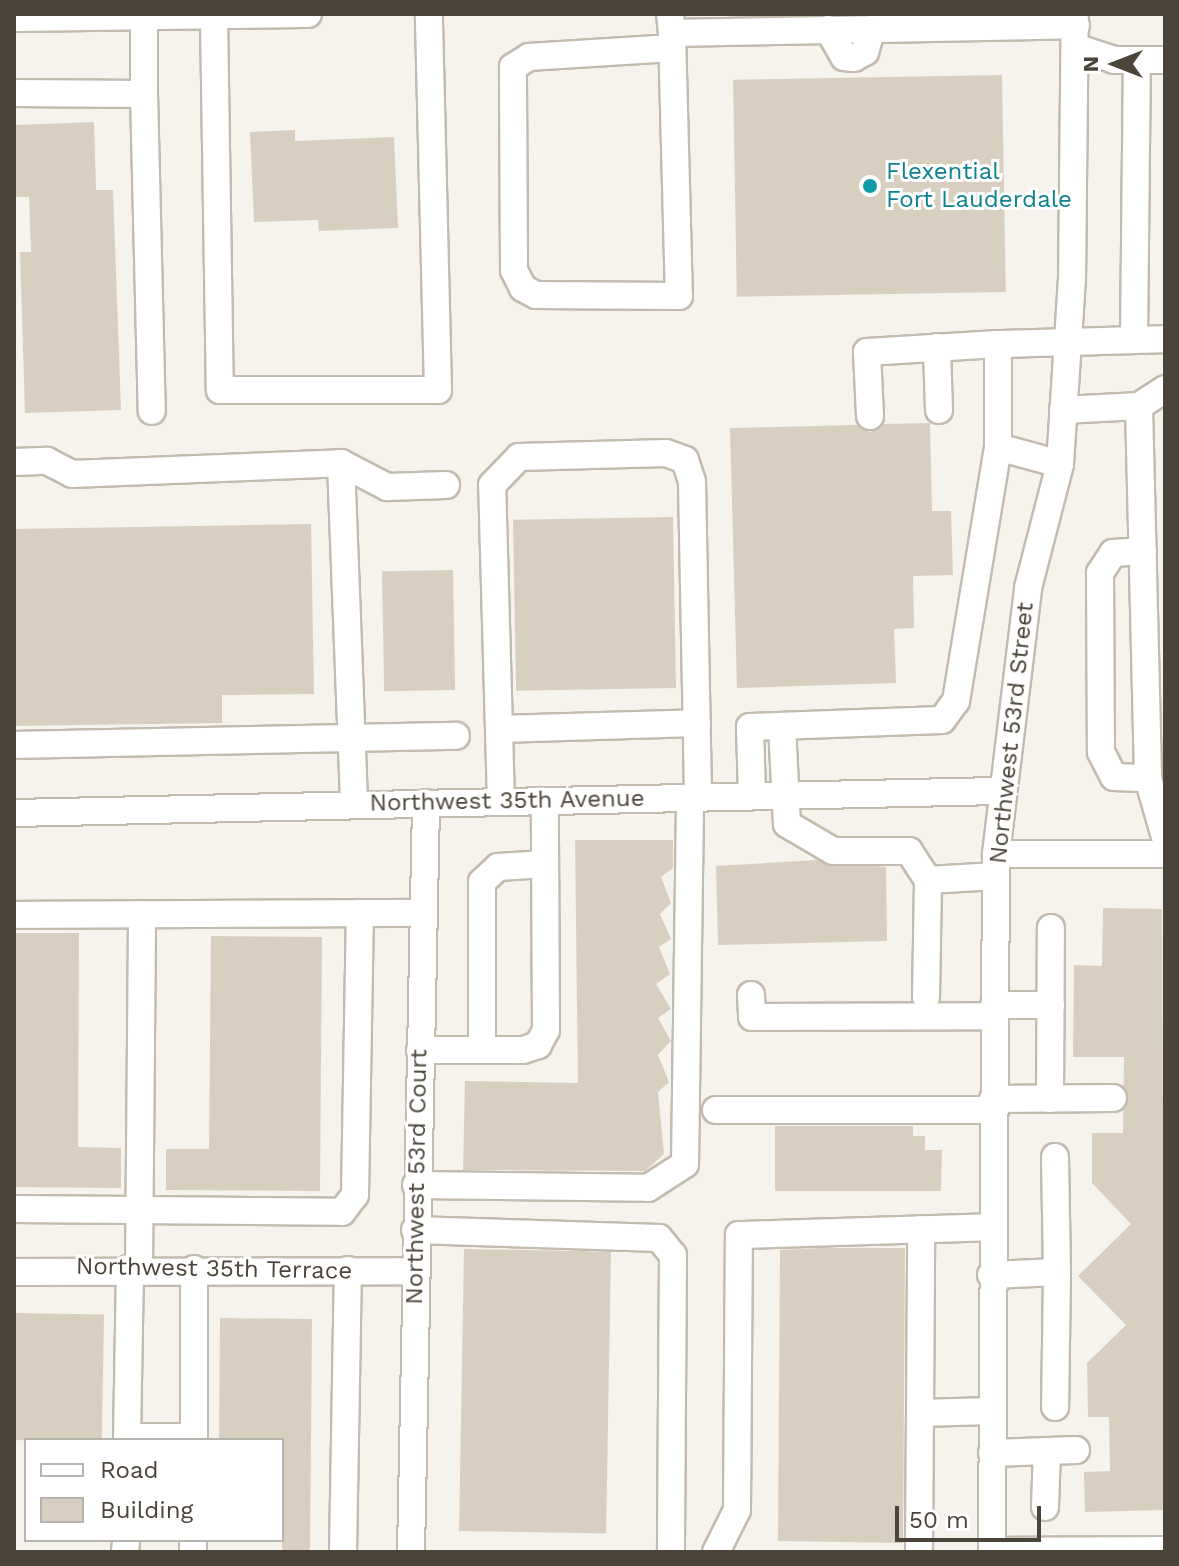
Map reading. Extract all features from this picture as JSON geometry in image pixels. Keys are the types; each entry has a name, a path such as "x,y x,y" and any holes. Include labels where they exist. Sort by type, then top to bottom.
{"street":[{"path":"14,18 214,19 308,14"},
{"path":"214,19 220,390 438,390 429,14"},
{"path":"144,19 152,411"},
{"path":"671,31 679,296 536,295 523,288 514,270 513,67 529,57 671,31 761,22 828,29 844,57 854,58 865,52 872,29 1006,20 1077,29 1126,60"},
{"name":"Northwest 53rd Street","path":"992,1552 991,1275 996,865 1000,791 1028,588 1060,464 1068,339 1077,29"},
{"path":"1126,60 1134,339"},
{"path":"1077,84 1126,60 1165,60"},
{"path":"14,93 144,94"},
{"path":"870,416 867,352 1068,339 1165,339"},
{"path":"752,796 750,727 942,720 956,701 998,447 998,344"},
{"path":"937,347 939,410"},
{"path":"1063,410 1139,406 1165,389"},
{"path":"1139,406 1148,778 1165,837"},
{"path":"998,447 1060,464"},
{"path":"416,1185 648,1188 685,1164 697,723 692,482 685,460 666,453 519,457 492,485 501,802"},
{"path":"14,462 47,461 72,474 341,463 387,487 446,485"},
{"path":"341,463 354,805"},
{"path":"1143,551 1113,553 1100,573 1101,752 1114,777 1148,778"},
{"path":"499,729 697,723"},
{"path":"782,726 787,824 833,851 909,851 928,880 926,997"},
{"path":"14,745 456,736"},
{"name":"Northwest 35th Avenue","path":"14,813 1000,791"},
{"path":"420,1050 523,1050 538,1045 546,1030 545,801"},
{"name":"Northwest 53rd Court","path":"411,1552 414,1271 426,803"},
{"path":"928,880 996,865 1165,854"},
{"path":"482,1050 482,882 498,867 545,864"},
{"path":"14,1209 342,1212 355,1195 360,913"},
{"path":"14,915 423,913"},
{"path":"127,1438 139,1210 142,914"},
{"path":"1050,1099 1051,928"},
{"path":"751,995 752,1017 994,1011 1051,1005"},
{"path":"716,1110 1113,1098"},
{"path":"1055,1157 1055,1407"},
{"path":"716,1552 737,1510 739,1235 992,1227"},
{"path":"919,1552 921,1229"},
{"path":"415,1230 659,1238 673,1255 671,1552"},
{"name":"Northwest 35th Terrace","path":"14,1272 135,1268 414,1271"},
{"path":"194,1269 194,1438"},
{"path":"343,1552 348,1270"},
{"path":"991,1275 1057,1272"},
{"path":"920,1413 991,1411"},
{"path":"992,1453 1076,1450"},
{"path":"1045,1507 1047,1451"},
{"path":"992,1552 1165,1550"}],"building":[{"name":"Flexential Fort Lauderdale","path":"1002,75 1006,292 737,297 733,80"},
{"path":"94,122 96,190 113,190 121,410 25,413 20,252 31,252 29,197 14,197 14,125"},
{"path":"295,130 295,141 394,137 398,228 319,231 318,220 254,222 250,132"},
{"path":"930,423 932,511 951,511 953,575 913,576 914,628 894,629 896,683 737,688 730,428 857,425 870,432 884,424"},
{"path":"673,517 676,688 516,691 513,520"},
{"path":"311,524 314,694 222,695 222,723 14,726 14,529"},
{"path":"453,570 455,690 384,691 382,571"},
{"path":"575,840 673,840 673,868 661,877 671,903 660,914 671,939 659,947 670,974 656,984 671,1009 658,1018 671,1041 658,1055 669,1082 658,1092 664,1154 645,1171 463,1170 465,1081 578,1083"},
{"path":"817,860 886,867 887,941 718,945 716,866"},
{"path":"1103,908 1162,909 1165,1510 1085,1512 1084,1472 1110,1471 1109,1417 1088,1417 1087,1363 1126,1325 1078,1276 1131,1224 1092,1183 1092,1133 1123,1133 1124,1057 1073,1057 1074,965 1102,966"},
{"path":"14,933 79,933 78,1147 121,1148 121,1188 14,1187"},
{"path":"211,936 322,937 320,1191 166,1190 166,1149 209,1149"},
{"path":"775,1126 913,1126 913,1136 925,1136 925,1150 942,1150 941,1191 775,1191"},
{"path":"905,1248 903,1543 778,1541 780,1250"},
{"path":"464,1249 611,1252 606,1534 459,1531"},
{"path":"14,1313 104,1315 102,1438 14,1440"},
{"path":"220,1318 312,1319 310,1552 282,1552 284,1438 219,1438"}],"place":[{"name":"Flexential Fort Lauderdale","path":"870,186"}]}
